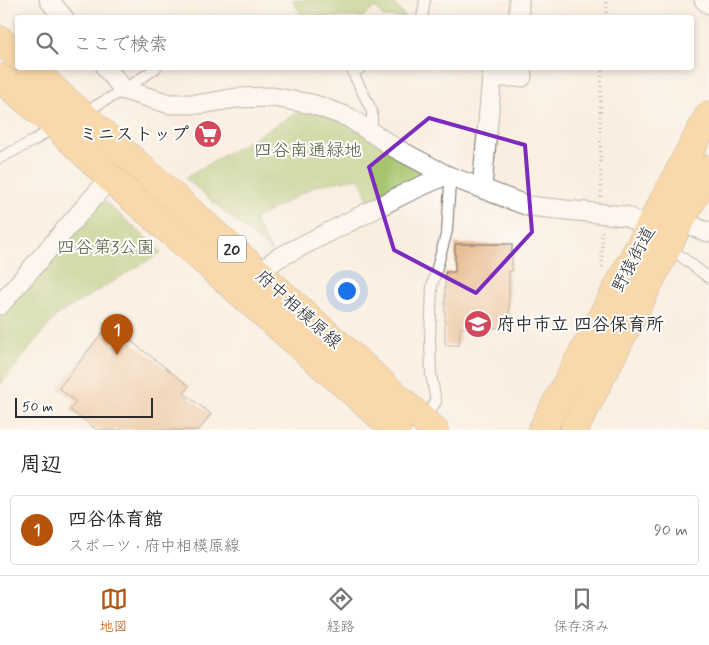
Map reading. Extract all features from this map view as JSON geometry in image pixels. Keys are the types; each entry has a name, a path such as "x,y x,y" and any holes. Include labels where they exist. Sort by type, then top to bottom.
{"main road":[{"path":"0,40 15,53"},
{"name":"府中相模原線","path":"31,70 110,178 396,430"},
{"name":"府中相模原線","path":"0,78 64,115 260,274 428,425"},
{"name":"野猿街道","path":"542,430 709,115"},
{"name":"野猿街道","path":"574,430 709,169"}],"street":[{"path":"50,0 62,15"},
{"path":"519,0 519,15"},
{"path":"704,0 709,4"},
{"path":"108,70 124,90 170,104 202,104 236,98 272,97 312,104 348,117 396,148 446,175 528,206 625,216 650,227"},
{"path":"482,188 492,77 522,77 521,70"},
{"path":"260,274 276,259 406,193 446,175"},
{"path":"0,305 110,178"},
{"path":"681,220 709,232"}],"lane":[{"path":"422,15 425,0"},
{"path":"0,158 35,140 64,115 124,90 153,70"},
{"path":"354,70 372,111 372,133"},
{"path":"428,425 436,402 431,374 432,286 447,231 450,184 446,175"},
{"path":"669,247 709,278"}],"path":[{"path":"606,15 607,0"},
{"path":"602,70 600,115 602,272 621,282"}],"highlighted area":[{"path":"429,118 525,145 532,232 476,293 394,250 369,167"}],"green space":[{"path":"292,0 391,0 403,15 382,15 376,7 365,15 302,15"},
{"name":"四谷南通緑地","path":"305,108 347,123 432,172 370,204 359,178 318,185 254,219 272,252 185,178"},
{"name":"四谷第3公園","path":"103,200 162,252 57,315 0,385 0,319"}],"building":[{"path":"455,244 512,244 512,271 509,271 509,328 460,328 459,345 445,345 445,272 455,272"},
{"path":"109,324 189,386 184,393 211,414 199,430 97,430 70,410 76,402 59,388"}],"place":[{"name":"ミニストップ","path":"208,134"},
{"name":"府中市立 四谷保育所","path":"478,324"},
{"name":"四谷体育館","path":"117,355"}]}
